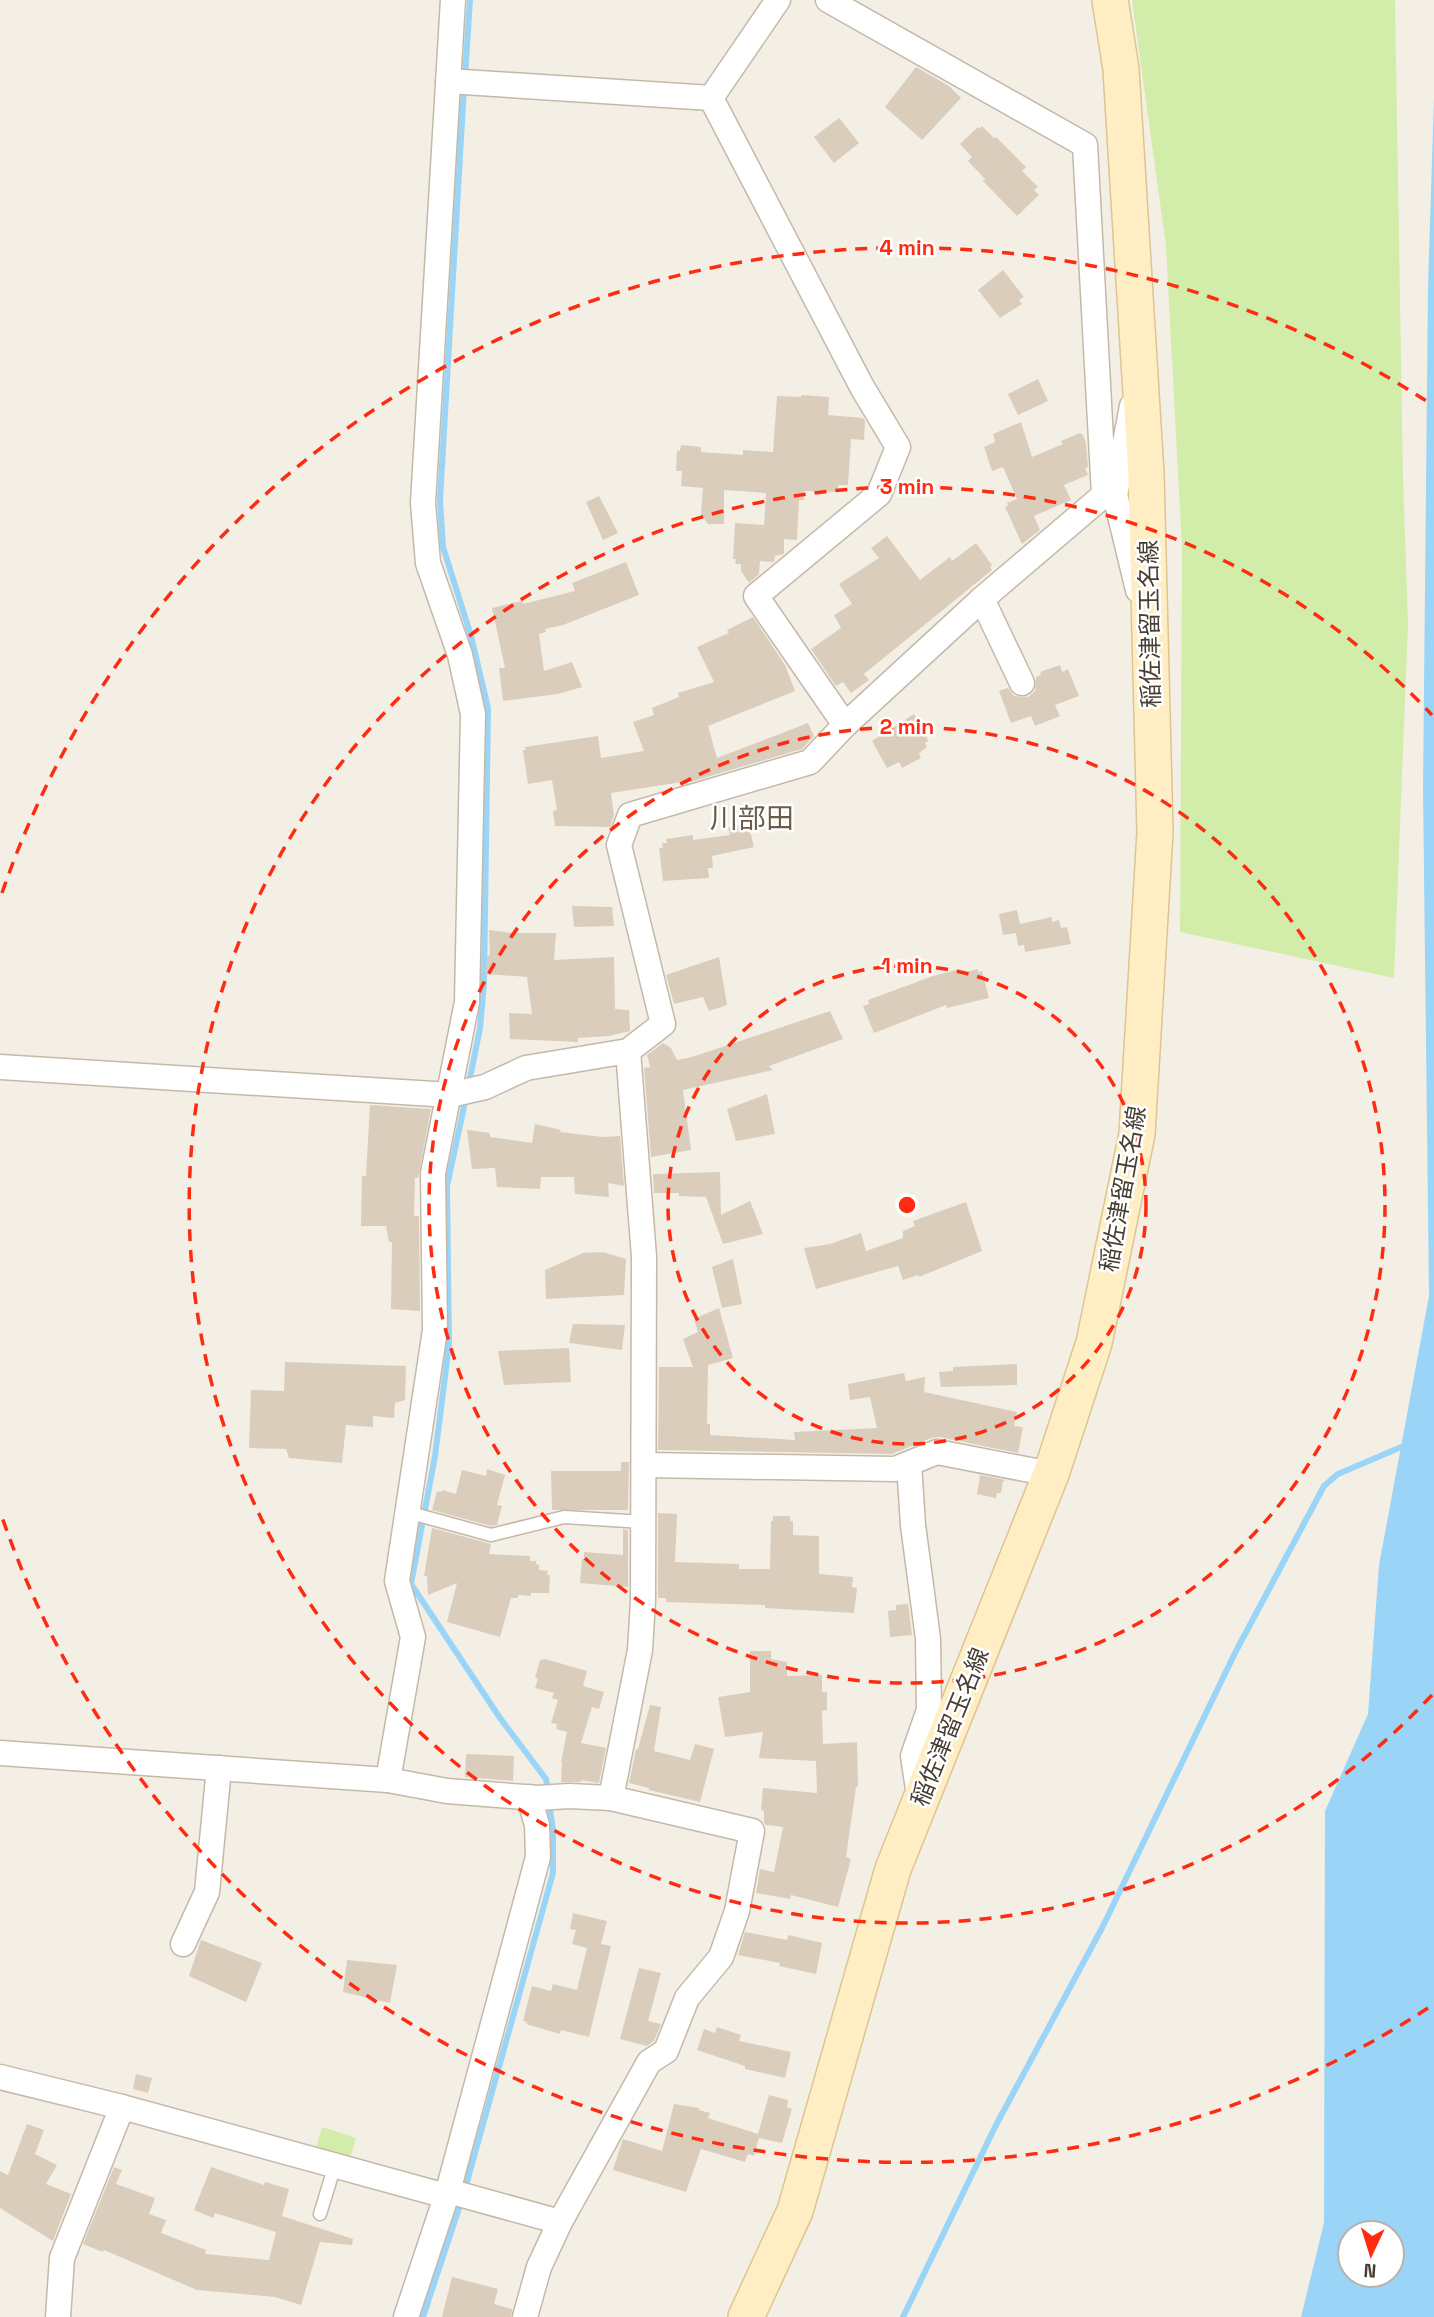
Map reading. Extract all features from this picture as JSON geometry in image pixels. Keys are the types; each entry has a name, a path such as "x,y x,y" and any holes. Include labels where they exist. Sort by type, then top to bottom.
{"main road":[{"name":"稲佐津留玉名線","path":"746,2317 794,2211 893,1869 1051,1474 1094,1343 1137,1134 1154,832 1150,636 1140,367 1121,69 1110,0"}],"street":[{"path":"388,1780 412,1637 397,1581 435,1330 433,1173 467,1002 473,714 460,655 428,563 423,503 453,0"},
{"path":"711,98 778,0"},
{"path":"828,0 1084,145 1109,495 1150,636"},
{"path":"450,81 711,98"},
{"path":"711,98 862,387 898,447 879,494 756,596 845,725"},
{"path":"0,1067 450,1095 485,1087 526,1068 628,1051 663,1024 619,845 630,815 810,762 845,725 982,599 1109,495 1140,367"},
{"path":"982,599 1022,683"},
{"path":"611,1798 640,1650 645,1465 644,1257 628,1051"},
{"path":"645,1465 895,1469 937,1452 1051,1474"},
{"path":"909,1464 928,1639 929,1710 913,1756 920,1802"},
{"path":"0,1753 388,1780 447,1791 534,1798 611,1798 752,1832 737,1910 721,1957 687,1998 666,2050 649,2062 560,2222 540,2267 525,2317"},
{"path":"183,1944 207,1892 219,1768"},
{"path":"406,2317 447,2193 538,1857 534,1798"},
{"path":"0,2077 560,2222"},
{"path":"58,2317 62,2258 122,2107"}],"lane":[{"path":"409,1513 491,1535 564,1517 643,1522"},
{"path":"320,2214 335,2165"}],"green space":[{"path":"1132,0 1395,0 1408,623 1394,978 1180,932 1182,549 1166,246"},
{"path":"322,2127 356,2138 348,2165 314,2154"}],"water":[{"path":"1434,97 1434,2317 1301,2317 1324,2223 1325,1811 1368,1714 1379,1565 1429,1296 1423,789 1428,287"}],"building":[{"path":"916,67 949,86 961,98 922,140 885,107"},
{"path":"839,118 859,143 834,163 814,137"},
{"path":"982,126 1026,167 1022,171 1038,187 1034,190 1039,195 1017,216 983,181 985,179 968,161 972,157 960,144"},
{"path":"1003,270 1024,297 1019,300 1022,304 1000,318 978,290"},
{"path":"1038,379 1048,401 1018,415 1008,394"},
{"path":"777,396 829,397 828,415 863,418 864,440 851,439 848,485 838,485 838,492 804,491 804,500 799,500 797,540 784,539 784,554 775,556 774,562 760,561 759,574 749,583 741,571 741,564 735,564 736,559 733,559 735,523 764,525 766,493 724,490 724,524 708,524 701,514 703,488 681,486 682,471 676,471 677,450 680,451 681,445 701,447 701,452 743,455 743,450 773,452"},
{"path":"1021,422 1032,457 1063,444 1061,441 1080,433 1083,435 1088,467 1085,468 1088,475 1064,485 1071,500 1034,516 1040,530 1022,544 1005,507 1008,506 1007,503 1017,499 1003,467 992,471 984,447 995,442 993,434"},
{"path":"599,496 618,533 603,540 586,502"},
{"path":"887,536 920,580 950,557 952,561 976,543 992,565 992,570 864,674 869,680 851,693 843,682 836,686 811,649 841,628 834,615 852,604 839,584 879,558 871,548"},
{"path":"626,562 639,595 563,625 545,629 546,632 539,634 544,671 572,662 582,687 558,694 503,701 499,668 505,668 492,608 522,601 523,604 575,591 572,583"},
{"path":"753,617 785,665 795,691 708,726 717,758 808,723 814,736 802,749 683,784 682,782 611,793 614,815 610,827 555,826 553,811 557,810 552,780 528,784 523,750 526,750 525,747 598,736 601,758 644,751 633,722 654,715 652,708 679,697 678,693 714,682 697,647 729,633 727,630"},
{"path":"1060,665 1062,672 1068,669 1079,696 1055,705 1060,716 1035,726 1031,716 1011,723 999,691 1008,688 1014,696 1028,697 1035,691 1036,677 1041,675 1040,672"},
{"path":"914,714 924,730 927,747 919,753 921,758 902,768 899,762 887,768 872,741"},
{"path":"748,823 754,847 712,856 713,868 708,868 709,878 663,881 659,848 663,848 662,843 667,843 666,839 693,835 693,840 730,835 728,828"},
{"path":"572,906 612,907 614,926 574,927"},
{"path":"1017,910 1020,924 1052,917 1052,922 1059,920 1061,928 1067,927 1071,944 1025,952 1024,945 1018,946 1016,933 1003,935 999,914"},
{"path":"489,930 556,933 554,960 614,957 615,1009 629,1010 630,1031 609,1036 578,1038 578,1042 510,1039 509,1013 532,1014 527,977 486,974 487,956 490,955"},
{"path":"719,957 727,1005 709,1011 703,997 674,1004 666,975"},
{"path":"960,969 961,973 978,969 978,972 982,971 989,998 947,1008 946,1005 874,1033 863,1006 869,1004 868,1000"},
{"path":"830,1011 843,1039 769,1066 773,1070 683,1090 691,1150 651,1157 644,1068 650,1067 647,1055 663,1043 671,1048 677,1060 692,1057"},
{"path":"767,1094 775,1134 736,1141 727,1109"},
{"path":"370,1105 431,1109 418,1178 415,1178 414,1216 419,1216 420,1311 391,1309 392,1242 389,1242 386,1226 361,1226 362,1176 366,1176"},
{"path":"535,1124 561,1130 560,1132 603,1137 620,1136 624,1186 608,1183 609,1197 575,1194 574,1177 541,1177 540,1189 497,1187 495,1168 472,1169 467,1130 490,1133 490,1137 532,1143"},
{"path":"720,1172 721,1215 750,1201 763,1234 723,1244 706,1197 654,1193 653,1174"},
{"path":"966,1202 982,1251 919,1277 918,1275 903,1280 898,1266 816,1289 804,1248 830,1244 861,1233 866,1251 903,1238 903,1231 915,1226 913,1221"},
{"path":"603,1252 626,1259 624,1295 546,1299 545,1270 583,1253"},
{"path":"733,1259 742,1304 722,1308 712,1267"},
{"path":"719,1308 733,1358 708,1365 707,1424 710,1424 710,1435 795,1440 794,1432 877,1428 870,1397 850,1400 848,1384 904,1373 906,1381 925,1377 924,1392 1017,1412 1014,1426 1023,1427 1018,1453 939,1437 892,1454 658,1450 659,1367 693,1367 683,1339 698,1332 694,1319"},
{"path":"573,1324 625,1325 622,1350 569,1343"},
{"path":"569,1348 571,1382 504,1385 498,1351"},
{"path":"285,1362 406,1366 405,1400 395,1403 394,1418 373,1416 373,1427 346,1425 342,1463 289,1458 286,1449 249,1448 251,1390 284,1391"},
{"path":"1017,1364 1017,1385 941,1387 939,1372 953,1371 953,1367"},
{"path":"621,1462 629,1462 628,1510 552,1510 551,1471 621,1471"},
{"path":"487,1469 505,1475 497,1505 502,1506 497,1525 491,1526 432,1510 437,1491 456,1494 462,1470 486,1476"},
{"path":"980,1475 1006,1480 1003,1481 1001,1493 997,1493 996,1498 977,1494"},
{"path":"658,1513 677,1514 675,1562 739,1564 739,1569 770,1569 771,1521 773,1516 790,1516 790,1521 793,1521 793,1535 819,1536 819,1574 853,1577 852,1587 857,1588 854,1613 765,1608 765,1605 666,1602 666,1598 658,1598"},
{"path":"432,1528 491,1544 489,1554 530,1556 530,1561 536,1561 539,1565 539,1570 548,1571 549,1593 531,1593 531,1596 518,1595 518,1598 511,1598 500,1637 447,1622 457,1583 428,1595 427,1576 424,1576"},
{"path":"623,1529 628,1530 628,1587 580,1583 584,1552 623,1555"},
{"path":"908,1604 912,1635 890,1637 888,1611 896,1610 896,1605"},
{"path":"750,1651 771,1651 771,1659 787,1662 787,1676 822,1675 822,1692 827,1692 827,1710 822,1711 823,1744 857,1742 858,1787 846,1857 851,1859 838,1907 791,1895 790,1899 756,1893 760,1869 774,1872 783,1827 764,1823 764,1811 761,1810 763,1788 817,1793 816,1761 759,1758 763,1732 725,1737 718,1697 750,1692"},
{"path":"545,1659 587,1671 583,1686 604,1692 599,1709 592,1707 581,1743 606,1748 599,1783 581,1780 561,1782 561,1762 567,1732 556,1729 557,1724 551,1723 558,1700 552,1698 554,1693 535,1688 540,1660"},
{"path":"650,1705 661,1707 654,1751 690,1760 695,1744 714,1749 700,1802 629,1783"},
{"path":"466,1754 514,1756 513,1781 465,1777"},
{"path":"573,1913 607,1921 601,1944 611,1946 589,2037 561,2030 560,2034 523,2021 532,1986 551,1991 553,1984 577,1990 587,1948 572,1944 576,1930 570,1929"},
{"path":"745,1932 787,1940 788,1935 822,1943 816,1974 779,1966 780,1963 738,1955"},
{"path":"201,1940 262,1963 246,2002 189,1976"},
{"path":"347,1960 397,1965 390,2003 343,1992"},
{"path":"639,1968 661,1973 648,2021 661,2024 654,2041 647,2046 620,2039"},
{"path":"717,2027 741,2035 739,2041 791,2052 785,2078 745,2069 745,2066 697,2050 704,2029 715,2033"},
{"path":"136,2074 152,2078 148,2093 133,2089"},
{"path":"769,2095 788,2100 787,2107 792,2109 782,2143 759,2138 754,2156 748,2154 745,2162 701,2149 686,2192 613,2170 623,2139 662,2151 674,2104 699,2108 710,2113 708,2118 758,2134"},
{"path":"27,2124 44,2130 35,2154 57,2165 46,2184 71,2194 53,2241 0,2208 0,2171 8,2175"},
{"path":"114,2167 122,2170 116,2184 155,2198 149,2214 166,2220 161,2233 206,2250 205,2254 269,2260 276,2232 215,2213 213,2218 194,2210 211,2167 264,2185 265,2182 289,2189 282,2216 353,2239 352,2245 320,2242 301,2305 275,2297 197,2290 104,2250 103,2252 83,2244"},
{"path":"452,2277 498,2289 494,2304 512,2309 511,2317 442,2317"}],"waterway":[{"path":"465,77 470,0"},
{"path":"464,87 440,500 443,547 471,636 488,708 484,983 480,1028 469,1083"},
{"path":"466,1097 447,1186 449,1345 435,1456 411,1584 500,1718 546,1779 548,1792"},
{"path":"903,2317 995,2127 1103,1926 1236,1651 1324,1486 1338,1474 1406,1445"},
{"path":"465,2189 553,1873 553,1831 549,1802"},
{"path":"423,2317 462,2199"}],"district":[{"name":"川部田","path":"752,818"}]}
